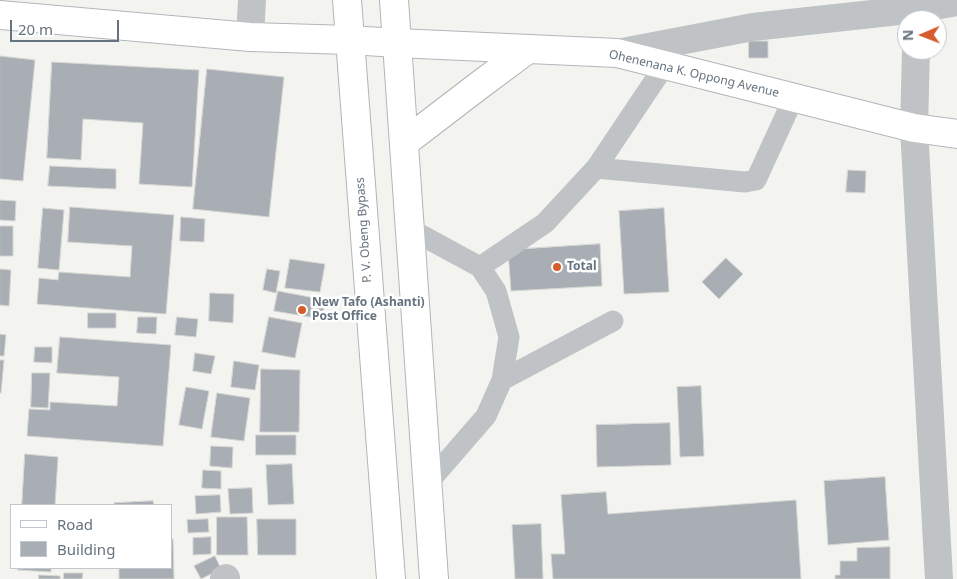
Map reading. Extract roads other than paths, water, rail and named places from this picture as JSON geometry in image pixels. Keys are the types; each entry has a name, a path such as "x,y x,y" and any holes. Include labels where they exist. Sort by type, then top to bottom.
{"main road":[{"name":"P. V. Obeng Bypass","path":"347,0 390,579"},
{"path":"394,0 434,579"},
{"name":"Ohenenana K. Oppong Avenue","path":"0,15 250,37 617,53 914,128 957,134"},
{"path":"404,143 528,49"}],"street":[{"path":"250,37 252,0"},
{"path":"930,10 957,2"},
{"path":"617,53 752,27 897,16"},
{"path":"916,60 914,128 939,579"}],"lane":[{"path":"480,267 545,223 596,168 666,65"},
{"path":"596,168 745,182 756,180 794,97"},
{"path":"410,229 480,267 496,290 509,336 502,380 486,416 428,483"},
{"path":"502,380 613,321"}],"place":[{"name":"Total","path":"557,267"},
{"name":"New Tafo (Ashanti) Post Office","path":"302,310"}]}
